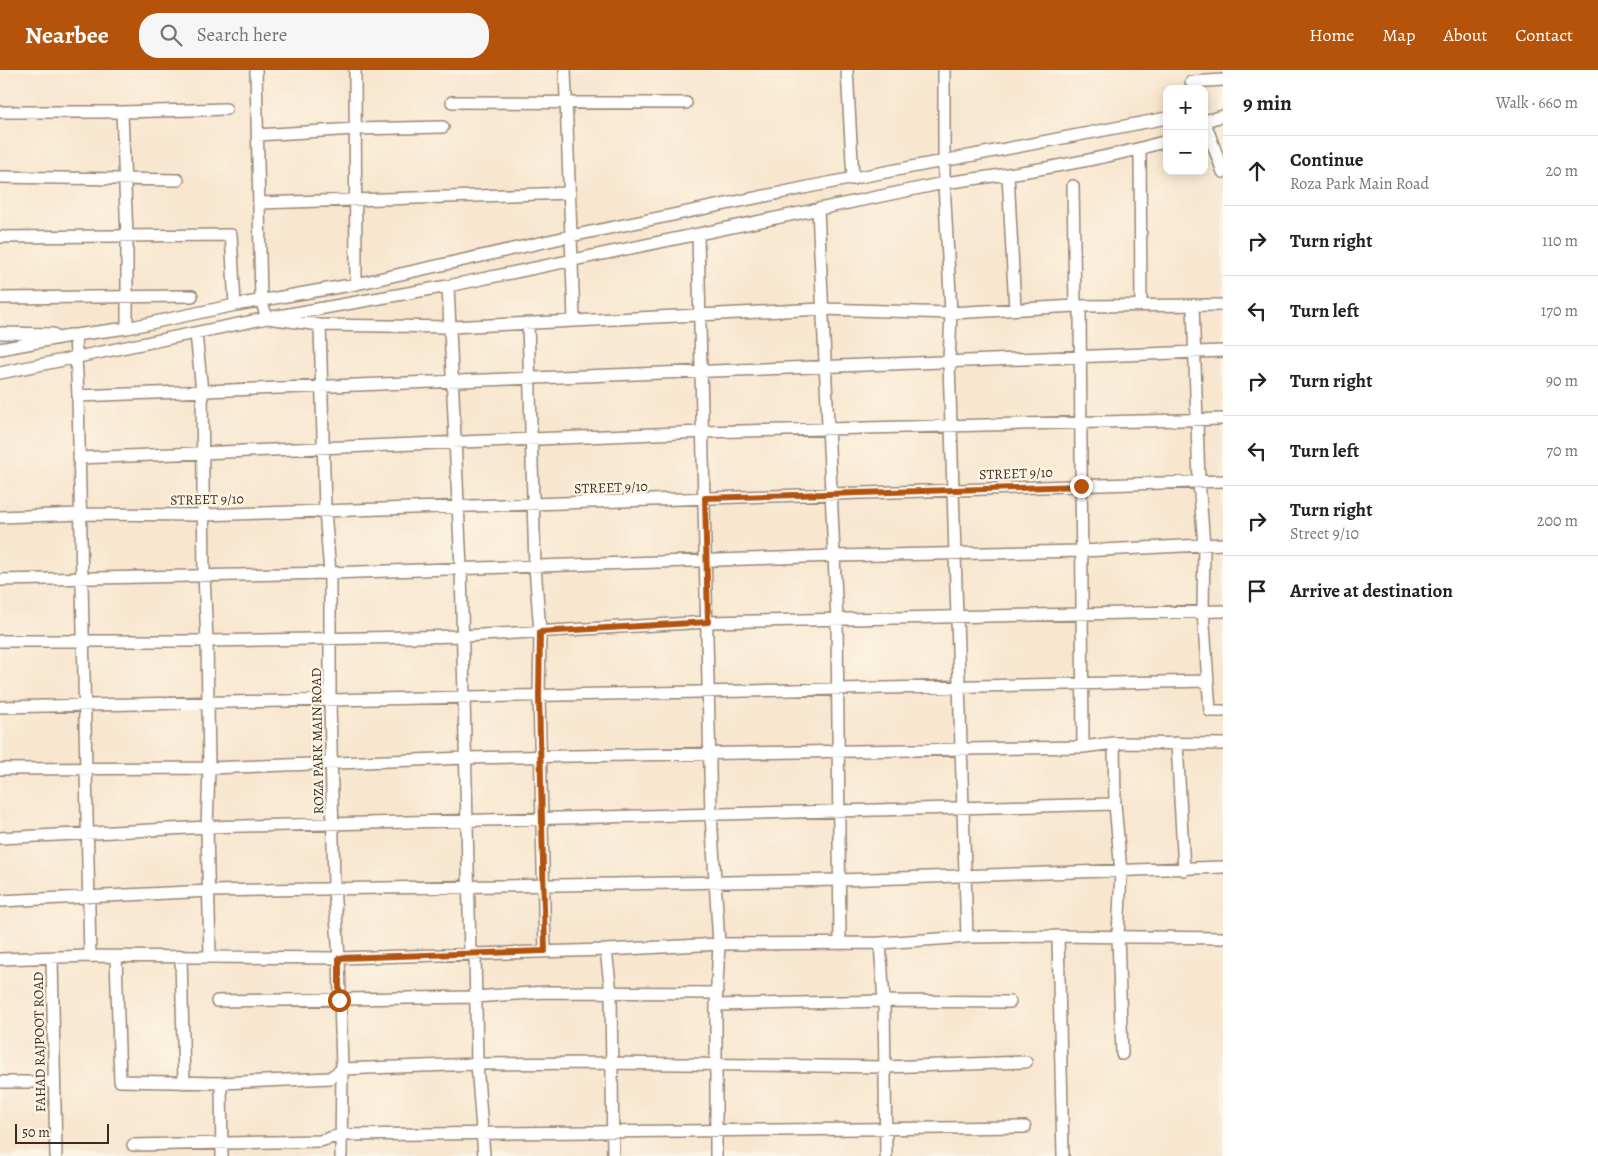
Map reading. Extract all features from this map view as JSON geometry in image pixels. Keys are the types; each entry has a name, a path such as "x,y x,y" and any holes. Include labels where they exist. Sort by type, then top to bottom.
{"street":[{"path":"256,70 261,300 267,318"},
{"path":"355,70 356,284"},
{"path":"565,70 574,319"},
{"path":"847,70 853,179"},
{"path":"944,70 944,183 951,313 949,362 967,937"},
{"path":"1187,70 1192,85 1223,80"},
{"path":"452,102 686,103"},
{"path":"0,112 122,112 226,109"},
{"path":"122,112 123,179 129,296 127,328"},
{"path":"1208,120 1223,116"},
{"path":"0,349 75,335 127,328 261,300 356,284 571,236 1163,119"},
{"path":"257,135 355,128 444,127"},
{"path":"1207,130 1223,172"},
{"path":"0,373 267,318 448,286 944,183 1008,174 1140,149 1163,142"},
{"path":"1140,149 1142,305"},
{"path":"1008,174 1015,310"},
{"path":"0,177 178,180"},
{"path":"1073,186 1077,306 1081,356 1082,747"},
{"path":"259,203 356,198 570,193"},
{"path":"818,209 830,428 837,620 840,942"},
{"path":"0,236 127,237 231,235 235,305"},
{"path":"698,235 711,815 718,944 716,993 716,1156"},
{"path":"448,286 464,636 463,696 466,820 477,1064 484,1133 484,1156"},
{"path":"0,298 192,296"},
{"path":"1193,305 1199,482 1204,545 1203,611 1210,711 1223,711"},
{"path":"267,318 320,325 451,326 823,309 951,313 1077,306 1223,305"},
{"path":"528,323 535,567 540,632 539,696 545,951"},
{"name":"ROZA PARK MAIN ROAD","path":"320,325 325,511 330,574 330,700 334,887 339,958 342,1069 341,1156"},
{"path":"0,333 75,335"},
{"path":"196,334 202,391 204,576 208,641 209,768 207,828 210,891 210,956"},
{"path":"75,335 81,514 84,767 90,898 90,956"},
{"path":"78,396 1223,351"},
{"path":"79,458 703,432 1223,419"},
{"name":"STREET 9/10","path":"0,517 81,514 204,516 1223,481"},
{"path":"0,580 330,574 834,556 1082,551 1223,544"},
{"path":"0,641 208,641 464,636 708,622 1223,611"},
{"path":"0,707 1208,681"},
{"path":"1114,743 1115,804 1120,872 1118,936 1122,1054"},
{"path":"0,769 84,767 209,768 465,758 960,750 1082,747 1114,743 1223,744"},
{"path":"1177,743 1184,870"},
{"path":"0,838 333,824 1115,804"},
{"path":"0,901 334,887 840,880 1184,870 1223,867"},
{"path":"1058,936 1063,1156"},
{"path":"0,959 90,956 339,958 606,950 718,944 880,943 967,937 1118,936 1223,938"},
{"path":"880,943 884,1001 886,1156"},
{"path":"606,950 611,993 610,1063 613,1156"},
{"path":"181,956 184,1082"},
{"path":"116,957 120,1081 221,1083 330,1078 342,1069 477,1064 610,1063 885,1067 1026,1062"},
{"name":"FAHAD RAJPOOT ROAD","path":"52,958 56,1156"},
{"path":"217,1002 475,997 545,992 716,993"},
{"path":"716,1005 884,1001 1010,1002"},
{"path":"0,1082 54,1082"},
{"path":"221,1083 222,1150"},
{"path":"133,1146 222,1150 320,1141 340,1134 1025,1127"}],"route":[{"path":"339,1000 339,958 545,951 539,696 540,632 708,622 705,498 1081,486"}]}
